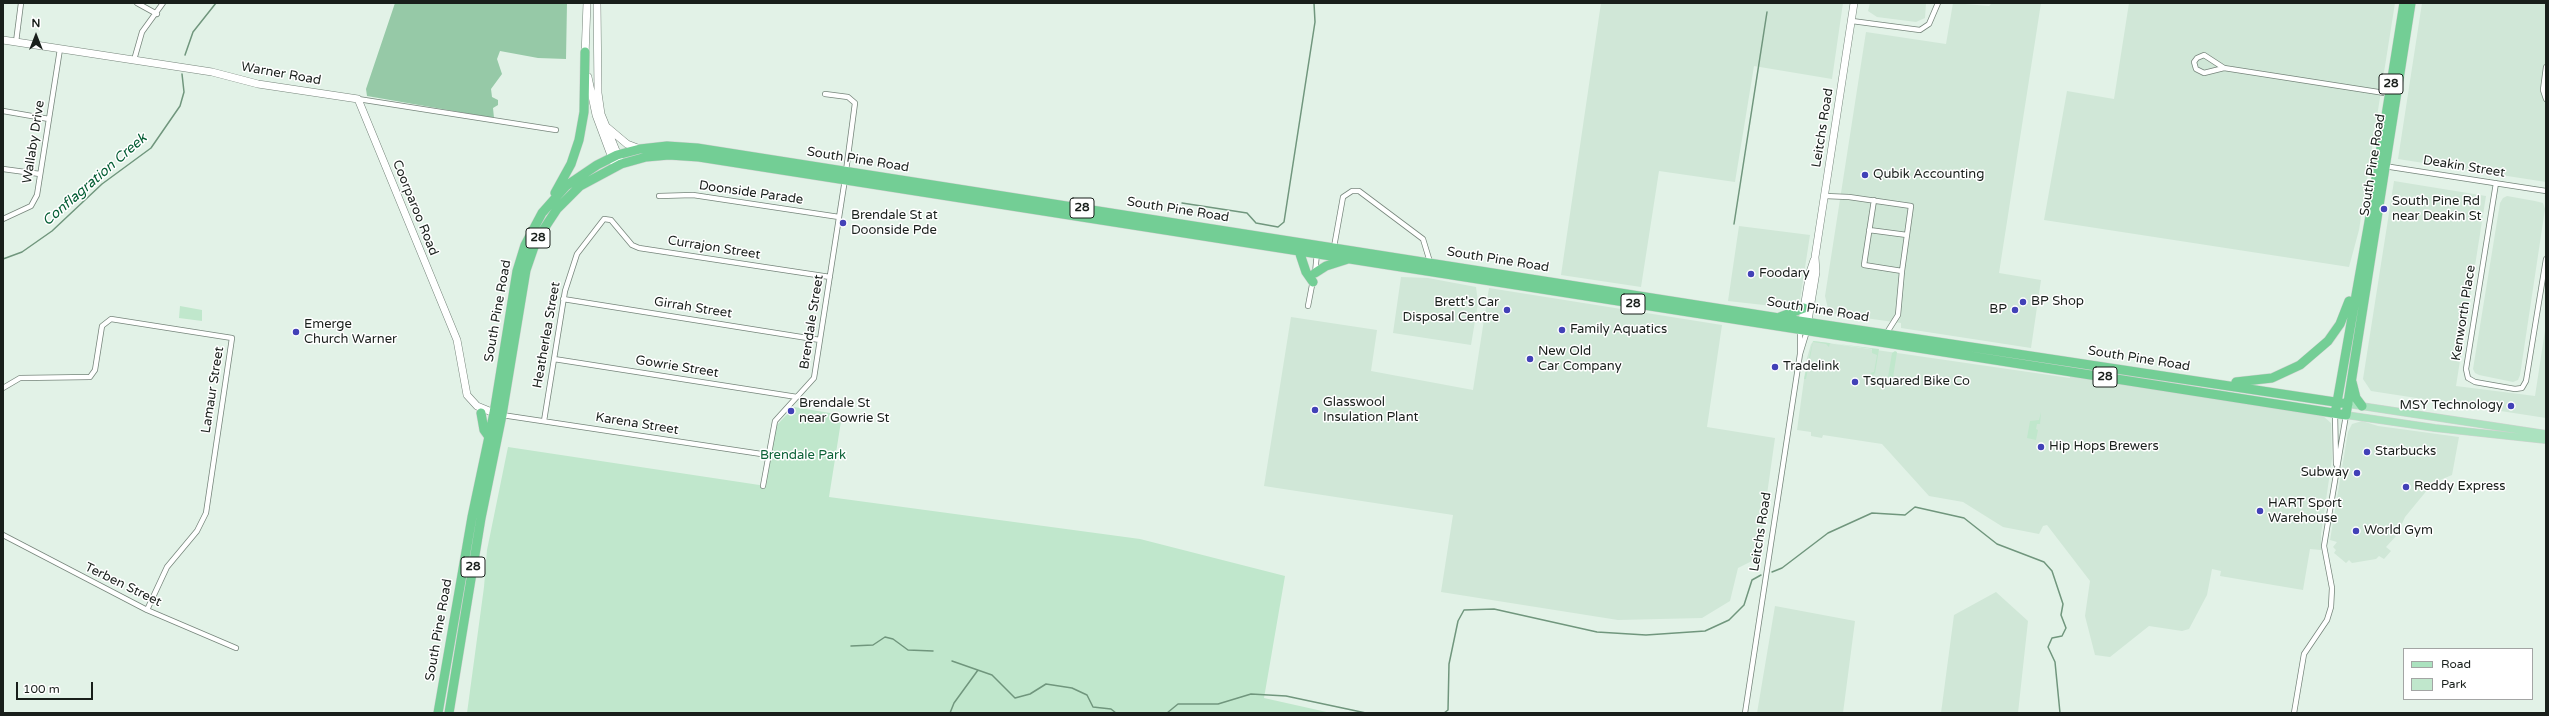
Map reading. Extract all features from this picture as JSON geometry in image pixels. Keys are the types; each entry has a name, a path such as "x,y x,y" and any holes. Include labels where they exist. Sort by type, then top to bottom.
{"highway":[{"name":"South Pine Road","path":"438,713 472,517 489,437 498,414 526,270 536,241 553,214 568,197 616,161 646,157 685,155 846,175 1318,250 1348,259 1558,287 1657,302 2346,415 2393,94 2404,3"},
{"name":"South Pine Road","path":"2393,94 2411,3"},
{"path":"547,207 571,164 579,140 584,112 585,52"},
{"name":"South Pine Road","path":"450,713 498,414 517,271 531,231 547,207 581,175 616,161 640,149 667,146 697,148 846,175 1299,252 1334,247 1430,262 1558,287"},
{"name":"South Pine Road","path":"2335,414 2356,291 2382,165"},
{"path":"1299,252 1306,272 1314,278 1326,266 1348,259"},
{"name":"28","path":"2226,385 2234,382 2272,378 2311,358 2336,330 2349,299 2356,291"},
{"name":"South Pine Road","path":"1657,302 1779,318 1804,326 1886,334 2337,402"},
{"path":"1779,318 1804,308"},
{"path":"2351,379 2356,398 2362,406"},
{"path":"2337,402 2348,404"},
{"path":"481,413 484,430 489,437"}],"main road":[{"path":"2348,404 2546,434"},
{"path":"2346,415 2435,428 2546,440"}],"street":[{"path":"16,42 21,3"},
{"path":"138,3 157,14"},
{"path":"134,60 141,35 157,14 162,3"},
{"path":"586,3 585,52 594,107 616,161"},
{"path":"598,3 596,76 602,114 616,161"},
{"name":"Leitchs Road","path":"1804,326 1804,308 1810,272 1815,257 1825,196 1854,3"},
{"path":"1852,21 1920,30 1929,24 1938,3"},
{"name":"Warner Road","path":"3,40 134,60 358,99 556,130"},
{"name":"Wallaby Drive","path":"3,219 31,206 35,202 60,49"},
{"path":"2224,68 2207,56 2200,56 2194,62 2196,69 2204,73 2224,68 2393,94"},
{"path":"2546,67 2543,90 2546,100"},
{"name":"Brendale Street","path":"762,486 775,421 814,378 846,175 855,103 848,97 825,94"},
{"name":"Coorparoo Road","path":"358,99 457,340 467,395 477,406 498,414"},
{"path":"3,111 49,119"},
{"path":"606,126 627,144 640,149"},
{"name":"Deakin Street","path":"2382,165 2546,191"},
{"path":"3,168 40,174"},
{"name":"Kenworth Place","path":"2496,183 2466,369 2468,378 2475,382 2515,389 2522,388 2526,381 2546,259"},
{"path":"1334,247 1343,197 1352,191 1359,191 1423,239 1430,262"},
{"name":"Doonside Parade","path":"658,196 693,195 839,217"},
{"path":"1825,196 1874,200 1912,206 1902,271 1898,315 1886,334"},
{"path":"1874,200 1864,265 1902,271"},
{"name":"Currajon Street","path":"607,219 611,220 628,240 639,248 830,277"},
{"name":"Heatherlea Street","path":"544,421 563,299 577,254 600,222 607,219"},
{"path":"1869,230 1907,235"},
{"path":"1308,306 1318,250"},
{"name":"Leitchs Road","path":"1745,713 1804,326 1816,272 1815,257"},
{"name":"Girrah Street","path":"563,299 820,340"},
{"name":"Lamaur Street","path":"3,388 20,378 90,377 95,370 102,326 111,319 232,338 206,513 197,532 167,567 147,610"},
{"name":"Coorparoo Road","path":"450,325 461,395 469,406 481,413"},
{"name":"Gowrie Street","path":"554,359 797,397"},
{"path":"481,413 498,414"},
{"name":"Karena Street","path":"498,414 768,455"},
{"path":"2335,414 2337,466"},
{"path":"2294,713 2304,654 2326,620 2331,607 2332,588 2324,546 2346,415"},
{"name":"Terben Street","path":"3,535 147,610 236,648"}],"shaded area":[{"path":"1601,3 1843,3 1832,79 1754,66 1735,182 1659,171 1641,287 1561,275"},
{"path":"1870,3 1926,3 1925,18 1916,22 1877,17 1868,11"},
{"path":"1953,3 1989,6 1992,3 2041,3 1999,273 2041,280 2031,348 1901,328 1901,323 1829,313 1825,296 1866,32 1946,44"},
{"path":"2129,3 2395,3 2359,230 2349,267 2044,220 2067,91 2114,99"},
{"path":"2422,3 2546,3 2546,182 2398,159"},
{"path":"2394,181 2486,196 2456,386 2535,396 2546,324 2546,418 2371,391 2363,379"},
{"path":"2507,196 2543,203 2545,209 2520,375 2518,380 2513,382 2479,375 2475,373 2473,369 2500,203 2503,198"},
{"path":"1739,226 1810,235 1800,300 1791,308 1728,301"},
{"path":"1401,277 1428,278 1476,287 1478,303 1471,345 1393,333"},
{"path":"1489,288 1722,325 1707,427 1775,438 1758,558 1738,568 1730,601 1702,618 1618,620 1441,592 1453,515 1264,486 1291,317 1377,330 1371,371 1473,390"},
{"path":"1814,341 2070,378 2070,374 2323,416 2331,423 2332,459 2321,534 2321,550 2310,549 2303,590 2220,576 2221,571 2212,569 2207,595 2189,629 2182,631 2149,626 2110,657 2095,655 2085,616 2090,581 2047,525 2043,526 2039,534 2003,527 1963,502 1929,496 1882,444 1823,435 1822,438 1811,436 1811,432 1797,430 1807,358 1811,344"},
{"path":"2362,421 2378,426 2459,437 2452,475 2433,483 2405,517 2397,535 2386,547 2391,551 2384,559 2379,556 2376,559 2352,563 2349,560 2346,563 2334,553 2336,550 2333,547 2337,542 2330,540 2348,432 2352,424"},
{"path":"1996,592 2028,621 2018,713 1941,713 1954,615"},
{"path":"1775,606 1855,621 1843,713 1757,713"}],"green space":[{"path":"395,3 567,3 566,59 538,58 500,51 497,59 502,74 491,89 492,97 498,100 498,105 493,108 494,118 367,96 366,89"},
{"path":"180,306 202,310 202,321 179,318"},
{"path":"1813,341 1830,343 1829,347 1826,344 1813,342 1806,379 1804,379"},
{"path":"1833,343 1879,349 1875,373 1873,375 1870,373 1874,372 1877,355 1872,353 1872,349"},
{"path":"1895,351 1897,352 1892,384 1890,384 1891,377 1888,377 1892,353"},
{"name":"Brendale Park","path":"794,407 842,415 829,497 1140,539 1285,576 1264,698 1331,713 467,713 484,587 487,550 508,447 766,486 776,426"},
{"path":"2041,412 2040,424 2037,424 2036,429 2038,430 2036,440 2027,438 2030,421 2039,420"}],"waterway":[{"name":"Conflagration Creek","path":"185,55 193,32 216,3"},
{"path":"1182,203 1247,213 1256,223 1278,227 1284,222 1315,22 1314,3"},
{"path":"1734,224 1767,12"},
{"name":"Conflagration Creek","path":"3,259 22,252 52,231 102,184 151,148 180,106 184,92 182,74"},
{"path":"1772,572 1782,568 1828,533 1872,513 1905,515 1915,507 1964,518 1997,544 2044,562 2052,571 2063,604 2061,615 2066,628 2062,636 2052,638 2048,647 2055,662 2060,713"},
{"path":"1444,713 1448,710 1449,664 1458,621 1464,610 1494,609 1597,632 1646,635 1705,631 1729,620 1744,605 1752,580 1761,575"},
{"path":"851,646 873,645 885,637 893,639 908,650 933,651"},
{"path":"952,661 992,675 1015,698 1030,694 1046,684 1072,688 1087,695 1093,707 1111,709 1116,713"},
{"path":"950,713 954,703 978,670"},
{"path":"1167,713 1178,704 1218,704 1251,694 1286,696 1366,713"}],"place":[{"name":"Qubik Accounting","path":"1865,175"},
{"name":"South Pine Rd near Deakin St","path":"2384,209"},
{"name":"Brendale St at Doonside Pde","path":"843,223"},
{"name":"Foodary","path":"1751,274"},
{"name":"BP Shop","path":"2023,302"},
{"name":"Brett's Car Disposal Centre","path":"1507,310"},
{"name":"BP","path":"2015,310"},
{"name":"Family Aquatics","path":"1562,330"},
{"name":"Emerge Church Warner","path":"296,332"},
{"name":"New Old Car Company","path":"1530,359"},
{"name":"Tradelink","path":"1775,367"},
{"name":"Tsquared Bike Co","path":"1855,382"},
{"name":"MSY Technology","path":"2511,406"},
{"name":"Glasswool Insulation Plant","path":"1315,410"},
{"name":"Brendale St near Gowrie St","path":"791,411"},
{"name":"Hip Hops Brewers","path":"2041,447"},
{"name":"Starbucks","path":"2367,452"},
{"name":"Subway","path":"2357,473"},
{"name":"Reddy Express","path":"2406,487"},
{"name":"HART Sport Warehouse","path":"2260,511"},
{"name":"World Gym","path":"2356,531"}]}
